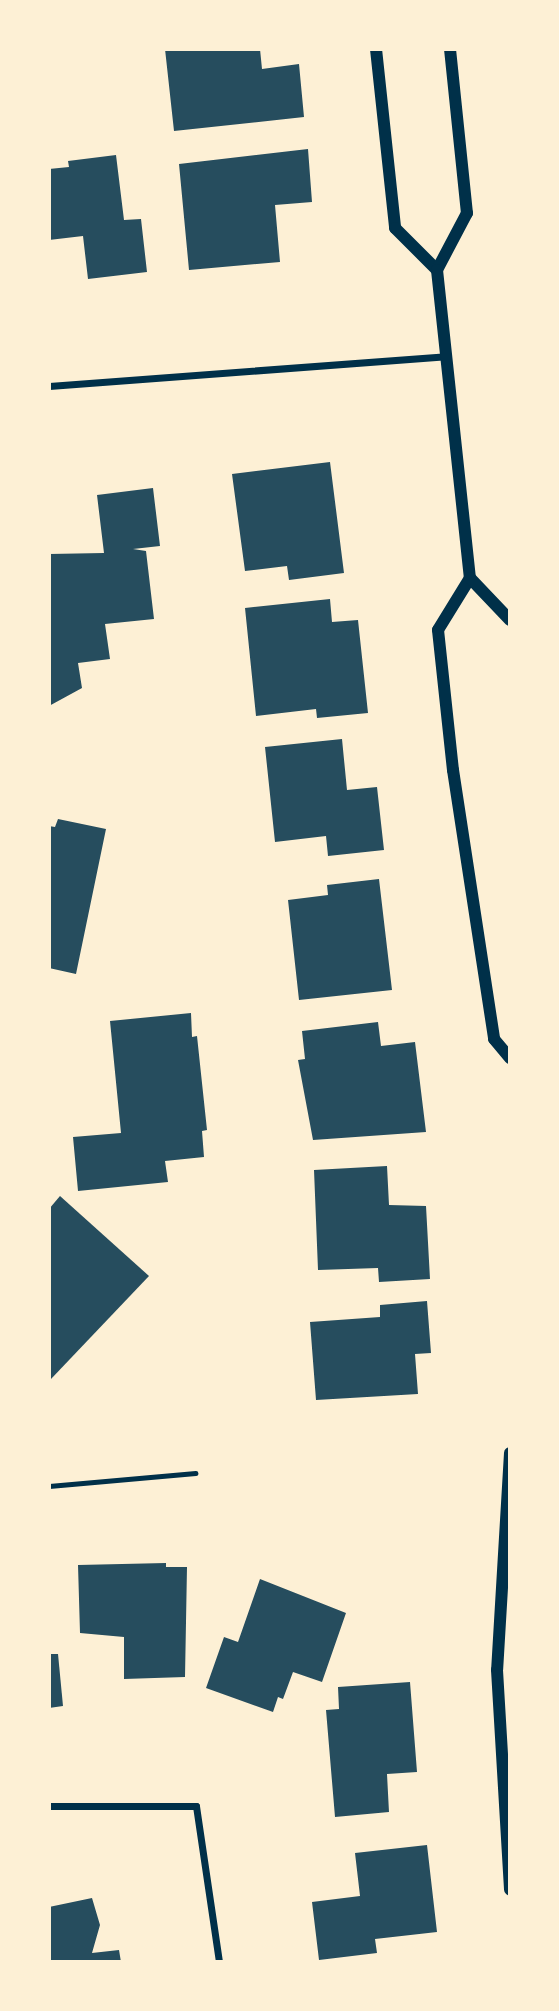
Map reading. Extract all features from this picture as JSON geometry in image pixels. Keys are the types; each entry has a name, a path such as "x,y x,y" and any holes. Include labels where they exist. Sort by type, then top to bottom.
{"street":[{"path":"376,49 395,228 437,270"},
{"path":"450,49 467,213 437,270 446,356 470,578 510,621"},
{"path":"49,386 446,356"},
{"path":"470,578 438,631 453,770 494,1040 510,1058"},
{"path":"510,1453 497,1671 499,1768 510,1890"},
{"path":"49,1806 196,1807 219,1962"}],"lane":[{"path":"49,1486 195,1473"}],"building":[{"path":"165,49 260,49 262,69 299,64 304,117 174,131"},
{"path":"308,149 312,202 275,205 280,262 189,270 179,164"},
{"path":"116,155 124,220 141,219 147,272 88,279 83,236 49,240 49,169 69,167 68,161"},
{"path":"330,462 344,573 289,580 287,566 245,571 232,474"},
{"path":"153,488 160,546 133,549 146,551 154,619 105,624 110,659 78,663 82,688 49,706 49,554 104,553 97,495"},
{"path":"330,599 332,622 358,620 368,713 317,718 316,709 256,716 245,608"},
{"path":"342,739 347,790 377,787 384,850 328,856 326,836 275,842 265,747"},
{"path":"58,819 106,829 76,974 49,968 49,826 55,827"},
{"path":"379,879 392,990 299,1000 288,900 328,895 327,885"},
{"path":"191,1013 192,1037 197,1036 207,1130 202,1131 204,1157 165,1161 168,1182 78,1191 73,1137 121,1133 110,1021"},
{"path":"378,1022 381,1046 415,1042 426,1132 313,1140 298,1060 305,1059 302,1031"},
{"path":"387,1166 389,1205 426,1206 430,1279 379,1282 378,1268 318,1270 314,1170"},
{"path":"60,1196 149,1276 51,1379 49,1209"},
{"path":"427,1301 431,1353 415,1354 418,1394 316,1400 310,1322 380,1317 380,1305"},
{"path":"166,1563 166,1567 187,1567 185,1677 124,1679 124,1637 80,1633 78,1565"},
{"path":"260,1579 346,1613 322,1682 293,1672 283,1699 278,1697 273,1712 206,1688 224,1637 238,1642"},
{"path":"49,1654 58,1654 63,1706 49,1708"},
{"path":"410,1682 417,1772 387,1774 389,1812 335,1817 326,1710 339,1709 338,1687"},
{"path":"427,1845 437,1932 375,1939 377,1953 319,1960 312,1902 360,1896 355,1853"},
{"path":"92,1898 100,1925 92,1953 119,1950 121,1962 49,1962 49,1907"}]}
